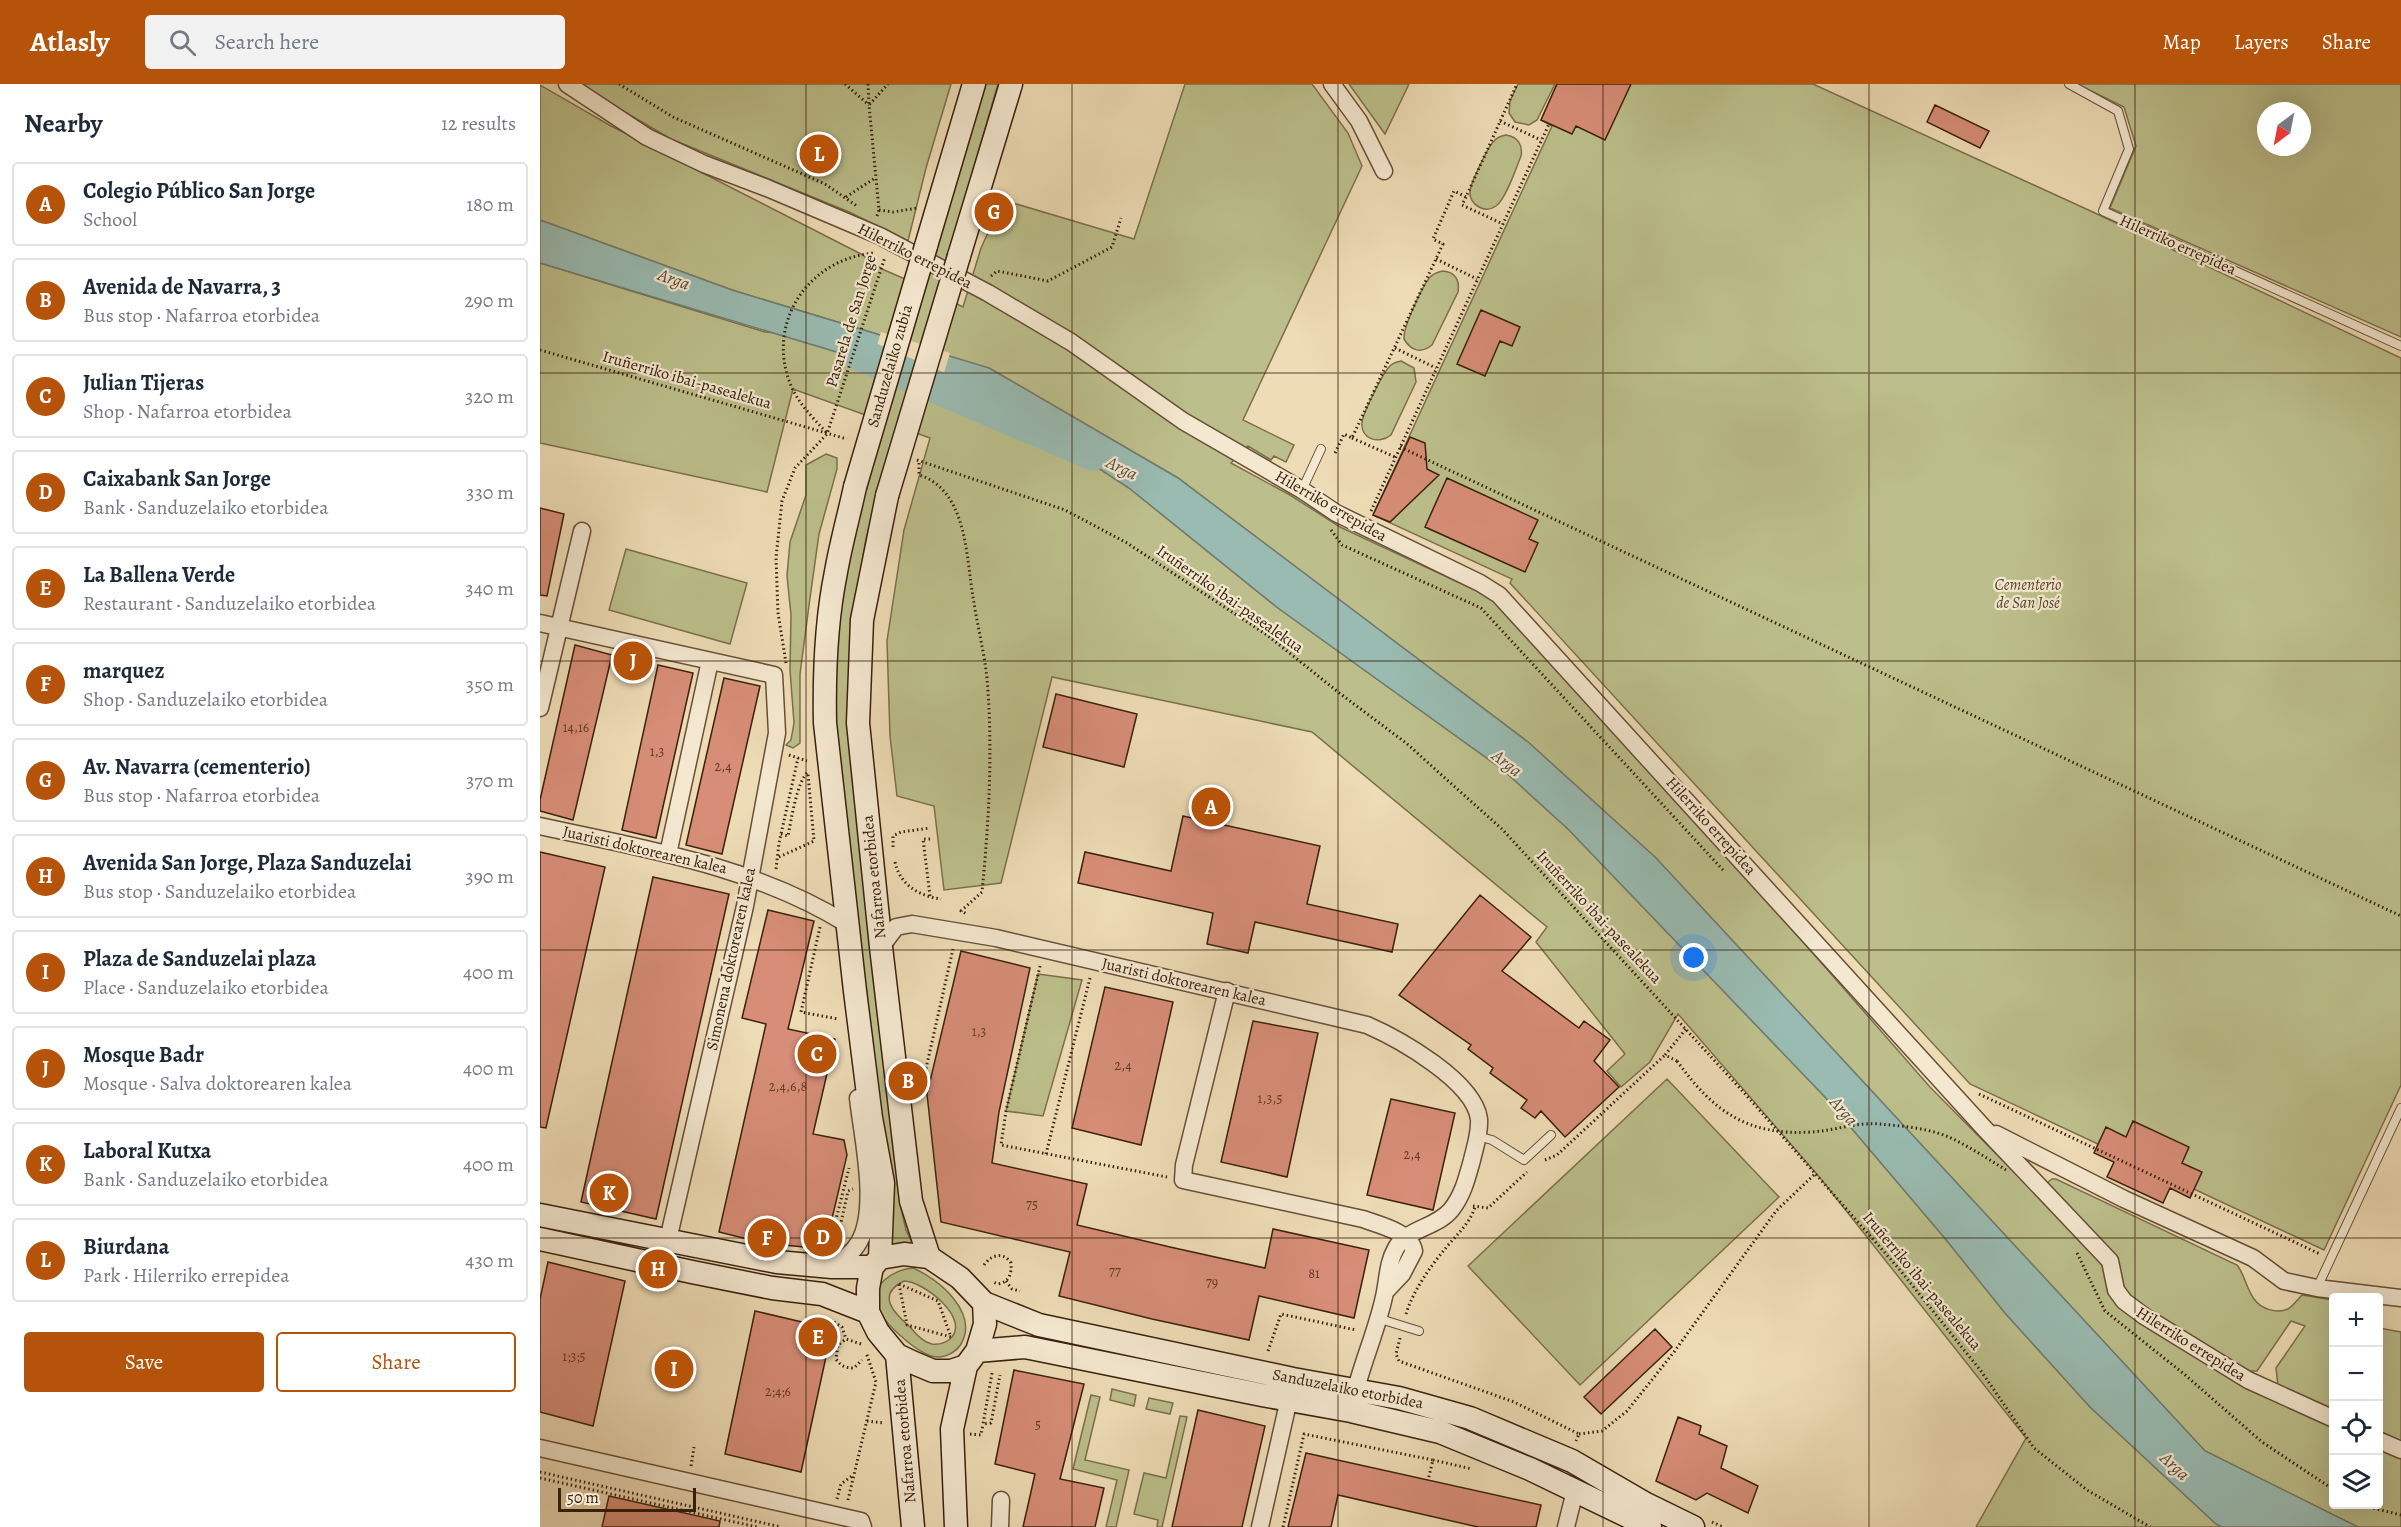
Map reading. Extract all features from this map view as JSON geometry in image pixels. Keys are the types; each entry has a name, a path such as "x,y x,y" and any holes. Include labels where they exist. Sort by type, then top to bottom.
{"main road":[{"name":"Sanduzelaiko zubia","path":"855,487 974,84"},
{"name":"Sanduzelaiko zubia","path":"887,496 1011,84"},
{"name":"Nafarroa etorbidea","path":"855,487 835,574 824,680 825,723 847,924 864,1062 883,1183 876,1262 868,1288 868,1312"},
{"name":"Nafarroa etorbidea","path":"887,496 862,620 858,723 881,947 911,1201 929,1257"},
{"path":"540,1215 777,1262 832,1267 876,1262 904,1254 929,1257 960,1278 984,1303 986,1324 972,1359 952,1429 956,1527"},
{"path":"540,1239 772,1288 822,1294 868,1312 878,1332 897,1355"},
{"name":"Sanduzelaiko etorbidea","path":"984,1303 1039,1325 1291,1389 1351,1411 1440,1432 1530,1469 1650,1527"},
{"name":"Sanduzelaiko etorbidea","path":"897,1355 933,1371 951,1371 972,1359 1025,1347 1291,1389 1356,1389 1409,1400 1492,1427 1572,1461 1646,1504 1693,1527"},
{"name":"Nafarroa etorbidea","path":"897,1355 912,1527"}],"street":[{"name":"Hilerriko errepidea","path":"567,84 647,137 704,164 767,188 880,237 977,288 1071,342 1183,421 1302,490 1336,513 1480,583 1499,595 1984,1128 2110,1262 2116,1290 2124,1301 2144,1316 2248,1380 2329,1417"},
{"path":"1332,84 1359,121 1384,171"},
{"path":"540,708 582,531"},
{"path":"540,623 710,661 780,670"},
{"path":"668,854 710,661"},
{"name":"Simonena doktorearen kalea","path":"668,1240 745,906 777,732 780,670"},
{"name":"Juaristi doktorearen kalea","path":"540,826 668,854 750,876 813,903 847,924"},
{"name":"Juaristi doktorearen kalea","path":"881,947 896,927 912,924 996,938 1367,1024 1395,1037 1425,1057 1459,1086 1472,1102 1479,1118 1478,1136"},
{"path":"1227,991 1184,1165 1183,1180 1363,1219 1386,1227 1404,1237 1413,1246 1413,1258 1385,1292 1351,1411"},
{"name":"Nafarroa etorbidea","path":"832,1267 849,1254 860,1241 867,1208 867,1170 857,1096 864,1062"},
{"name":"Hilerriko errepidea","path":"1984,1128 2124,1199 2253,1258 2284,1281 2317,1288 2401,1298"},
{"path":"1404,1237 1446,1216 1460,1198 1478,1136"},
{"path":"1260,1527 1291,1389"},
{"path":"2383,1442 2401,1450"},
{"path":"540,1448 862,1524"},
{"path":"1566,1527 1575,1491"},
{"path":"1000,1527 1001,1500"}],"lane":[{"name":"Hilerriko errepidea","path":"2069,84 2118,111 2130,149 2103,211 2401,346"},
{"path":"1302,490 1321,449"},
{"path":"2317,1288 2401,1108"},
{"path":"1478,1136 1492,1140 1524,1160 1551,1135"},
{"path":"1377,1318 1419,1331"}],"path":[{"path":"619,84 673,117 825,184 861,209"},
{"path":"845,84 869,105"},
{"path":"868,84 879,210 893,212 922,208"},
{"path":"869,105 888,84"},
{"path":"1503,224 1462,205 1517,84"},
{"path":"1500,121 1541,140"},
{"path":"1369,516 1549,124"},
{"path":"845,197 875,178"},
{"path":"1352,438 1443,244 1433,239 1454,192 1466,197"},
{"path":"977,288 997,271 1048,281 1112,247 1121,218"},
{"name":"Pasarela de San Jorge","path":"887,252 874,291 827,434 807,411 793,389 787,373 783,342 788,314 799,294 817,275 861,254 887,252"},
{"path":"1436,260 1477,279"},
{"path":"1395,348 1436,368"},
{"name":"Iruñerriko ibai-pasealekua","path":"540,350 827,434"},
{"path":"780,670 776,558 782,501 795,468 827,434"},
{"path":"1331,461 1344,434 1395,457"},
{"path":"1400,447 2401,916"},
{"name":"Iruñerriko ibai-pasealekua","path":"961,911 982,892 989,766 987,677 962,523 940,488 928,477 919,475 919,461 1065,510 1127,543 1267,635 1406,743 1502,829 1816,1173 1900,1270 1982,1371 2034,1448 2087,1490 2150,1527"},
{"path":"1327,525 1342,546 1481,608 1729,876"},
{"path":"787,754 807,760"},
{"path":"781,834 788,836 800,787 808,771 814,841 779,858 781,834 798,758"},
{"path":"893,852 893,836 901,832 930,828"},
{"path":"931,839 923,839 928,893 931,898"},
{"path":"894,859 895,866 906,884 916,892 941,899"},
{"path":"821,924 801,1012 843,1020"},
{"path":"920,1096 954,943"},
{"path":"1044,950 1006,1111 1001,1145 1183,1180"},
{"path":"1046,1154 1092,972"},
{"path":"1542,1162 1557,1155 1665,1055 1686,1029"},
{"path":"1665,1055 1677,1061 1690,1080 1712,1103 1762,1131 1812,1132 1842,1126 1876,1124 1922,1129 1950,1138 2006,1170 1991,1153"},
{"path":"1979,1094 2330,1259"},
{"path":"1460,1198 1475,1207 1488,1208 1535,1165"},
{"path":"849,1168 829,1248 838,1236 848,1191 853,1189 856,1193"},
{"path":"1576,1442 1579,1434 1602,1431 1627,1411 1674,1352 1776,1211 1816,1173"},
{"path":"2075,1249 2105,1311 2184,1374 2262,1442 2329,1487"},
{"path":"984,1265 997,1255 1009,1259 1012,1269 1006,1281 998,1284 991,1281"},
{"path":"1006,1281 1012,1289 1020,1291"},
{"path":"899,1284 938,1300 951,1337 907,1325 899,1284"},
{"path":"1268,1351 1281,1314 1358,1331"},
{"path":"842,1327 846,1339 838,1345 836,1352 838,1362 842,1366 854,1368 862,1360"},
{"name":"Nafarroa etorbidea","path":"846,1339 860,1344 870,1360 876,1382 854,1475"},
{"name":"Sanduzelaiko etorbidea","path":"1399,1341 1396,1354 1399,1361 1514,1402 1579,1434"},
{"path":"981,1435 993,1374"},
{"path":"983,1424 991,1423 1000,1375"},
{"path":"1283,1527 1304,1434 1433,1460 1428,1480"},
{"path":"540,1472 781,1527"},
{"path":"540,1478 757,1527"},
{"path":"2376,1509 2401,1515"}],"green space":[{"path":"577,84 951,84 926,168 908,241 849,212 671,139"},
{"path":"984,84 998,84 937,294 963,307 981,248 1003,200 1134,239 1185,84 1312,84 1348,133 1362,166 1243,420 1294,445 1286,462 1274,456 1271,460 1248,446 1231,463 1290,495 1340,527 1490,597 1691,814 1930,1087 2106,1265 2111,1295 2329,1421 2329,1509 2383,1509 2383,1444 2401,1445 2401,1527 2358,1527 2205,1451 1656,858 1528,742 1178,478 989,368 912,375 993,399 1129,488 1278,608 1502,769 1568,829 1825,1097 2005,1313 2090,1407 2216,1524 2222,1527 1976,1527 2026,1438 1821,1179 1678,1014 1650,1062 1621,1087 1607,1071 1625,1054 1536,942 1547,927 1312,732 1052,677 1001,883 944,890 934,806 897,796 890,736 887,641 904,530 930,438 897,426 866,539 854,612 869,940 900,1204 906,1230 915,1249 883,1251 880,1108 836,732 834,670 837,623 847,561 885,422 793,389 767,492 540,443 540,263 765,332 906,343 732,290 540,220 540,85 611,126 861,254 882,269 923,287"},
{"path":"1349,84 1409,84 1385,134"},
{"path":"1518,84 1555,84 1537,120 1529,125 1515,122 1509,113 1510,101"},
{"name":"Cementerio de San José","path":"1557,84 1813,84 2095,213 2401,358 2401,1085 2324,1250 1970,1084 1510,583 1512,579 1373,515 1552,126 1541,120"},
{"path":"2077,84 2401,84 2401,337 2110,208 2136,146 2124,107"},
{"path":"1506,135 1519,142 1521,156 1500,202 1492,208 1479,207 1470,196 1471,187 1491,145 1498,138"},
{"path":"1443,271 1456,277 1458,292 1432,345 1424,350 1413,349 1404,339 1414,307 1430,277"},
{"path":"1401,361 1414,368 1416,382 1391,435 1381,440 1371,439 1362,428 1366,410 1386,371 1391,365"},
{"path":"826,454 837,458 837,469 819,534 800,674 800,743 793,748 786,745 791,740 794,723 790,670 791,615 787,576 790,542 806,495 806,465"},
{"path":"626,549 747,583 730,644 609,610"},
{"path":"1038,974 1082,980 1043,1116 1006,1111"},
{"path":"1667,1079 1779,1197 1580,1385 1468,1266"},
{"path":"2056,1179 2237,1265 2254,1299 2265,1308 2274,1311 2288,1309 2302,1295 2329,1299 2329,1410 2278,1386 2276,1368 2305,1326 2291,1321 2257,1371 2250,1371 2214,1352 2132,1300 2048,1187 2048,1182"},
{"path":"913,1268 934,1280 954,1298 961,1309 965,1321 965,1332 961,1344 945,1356 931,1356 913,1346 896,1331 878,1309 876,1293 879,1286 891,1275","holes":["904,1281 933,1294 950,1312 955,1322 955,1331 946,1342 932,1344 917,1335 890,1304 889,1298 895,1286"]},
{"path":"2383,1329 2401,1332 2401,1441 2383,1433"},
{"path":"1112,1389 1136,1395 1134,1406 1110,1400"},
{"path":"1091,1395 1100,1397 1085,1460 1129,1470 1116,1527 1106,1527 1117,1480 1073,1469"},
{"path":"1149,1398 1173,1403 1170,1414 1146,1409"},
{"path":"1180,1416 1187,1417 1162,1527 1157,1527 1158,1520 1134,1514 1144,1473 1166,1478"}],"water":[{"path":"540,220 732,290 989,368 1178,478 1528,742 1656,858 2205,1451 2358,1527 2222,1527 2216,1524 2090,1407 2005,1313 1825,1097 1568,829 1502,769 1278,608 1129,488 993,399 540,263"}],"pier":[{"path":"881,332 950,353 940,386 871,366"}],"building":[{"path":"1557,84 1631,84 1605,140 1576,126 1572,134 1541,120"},
{"path":"1935,105 1989,131 1980,148 1927,122"},
{"path":"1481,310 1520,327 1512,346 1500,341 1485,376 1457,364"},
{"path":"1410,437 1425,443 1427,469 1439,475 1390,522 1373,515"},
{"path":"1447,478 1538,520 1529,539 1538,543 1525,572 1425,527"},
{"path":"540,508 564,514 547,596 540,595"},
{"path":"575,645 612,655 573,820 540,811 540,800"},
{"path":"658,665 693,673 656,838 622,830"},
{"path":"724,678 760,686 722,854 686,845"},
{"path":"1056,694 1137,714 1124,767 1043,747"},
{"path":"1183,816 1320,846 1307,904 1398,924 1392,952 1255,922 1248,953 1207,944 1213,913 1078,883 1085,852 1171,871"},
{"path":"540,852 605,867 546,1128 540,1127"},
{"path":"653,877 729,894 656,1219 581,1202"},
{"path":"1480,895 1531,937 1502,971 1579,1028 1584,1021 1610,1040 1594,1061 1619,1087 1565,1137 1541,1111 1535,1118 1521,1108 1527,1100 1490,1073 1493,1068 1468,1049 1471,1045 1399,995"},
{"path":"768,910 814,921 788,1029 835,1039 813,1134 844,1140 847,1155 826,1244 804,1247 763,1243 719,1232 766,1024 742,1018"},
{"path":"961,951 1030,968 999,1112 992,1163 1087,1184 1077,1225 1170,1247 1265,1268 1273,1229 1369,1250 1354,1318 1259,1296 1249,1340 1152,1319 1059,1296 1070,1252 941,1222 927,1094"},
{"path":"1105,987 1173,1002 1141,1145 1072,1128"},
{"path":"1253,1021 1318,1033 1287,1177 1221,1162"},
{"path":"1391,1099 1455,1113 1433,1210 1367,1195"},
{"path":"2133,1121 2189,1147 2182,1163 2202,1172 2190,1198 2170,1188 2163,1203 2107,1177 2114,1162 2094,1153 2106,1127 2126,1137"},
{"path":"548,1262 625,1281 593,1426 540,1412 540,1299"},
{"path":"755,1311 832,1329 801,1472 725,1454"},
{"path":"1655,1329 1672,1347 1601,1414 1584,1397"},
{"path":"1014,1370 1084,1384 1060,1479 1104,1488 1095,1527 1023,1527 1035,1474 995,1464"},
{"path":"1198,1410 1265,1426 1242,1527 1172,1527"},
{"path":"1678,1417 1701,1426 1699,1434 1727,1446 1721,1468 1758,1486 1748,1513 1707,1493 1696,1500 1656,1481"},
{"path":"1306,1453 1541,1505 1536,1527 1478,1527 1338,1495 1331,1527 1288,1527"},
{"path":"609,1496 720,1521 719,1527 602,1527"}],"waterway":[{"name":"Arga","path":"859,354 1093,454"}],"place":[{"name":"Biurdana","path":"819,154"},
{"name":"Av. Navarra (cementerio)","path":"994,212"},
{"name":"Mosque Badr","path":"633,661"},
{"name":"Colegio Público San Jorge","path":"1211,807"},
{"name":"Julian Tijeras","path":"817,1054"},
{"name":"Avenida de Navarra, 3","path":"908,1081"},
{"name":"Laboral Kutxa","path":"609,1193"},
{"name":"Caixabank San Jorge","path":"823,1237"},
{"name":"marquez","path":"767,1238"},
{"name":"Avenida San Jorge, Plaza Sanduzelai","path":"658,1269"},
{"name":"La Ballena Verde","path":"818,1337"},
{"name":"Plaza de Sanduzelai plaza","path":"674,1369"}]}
